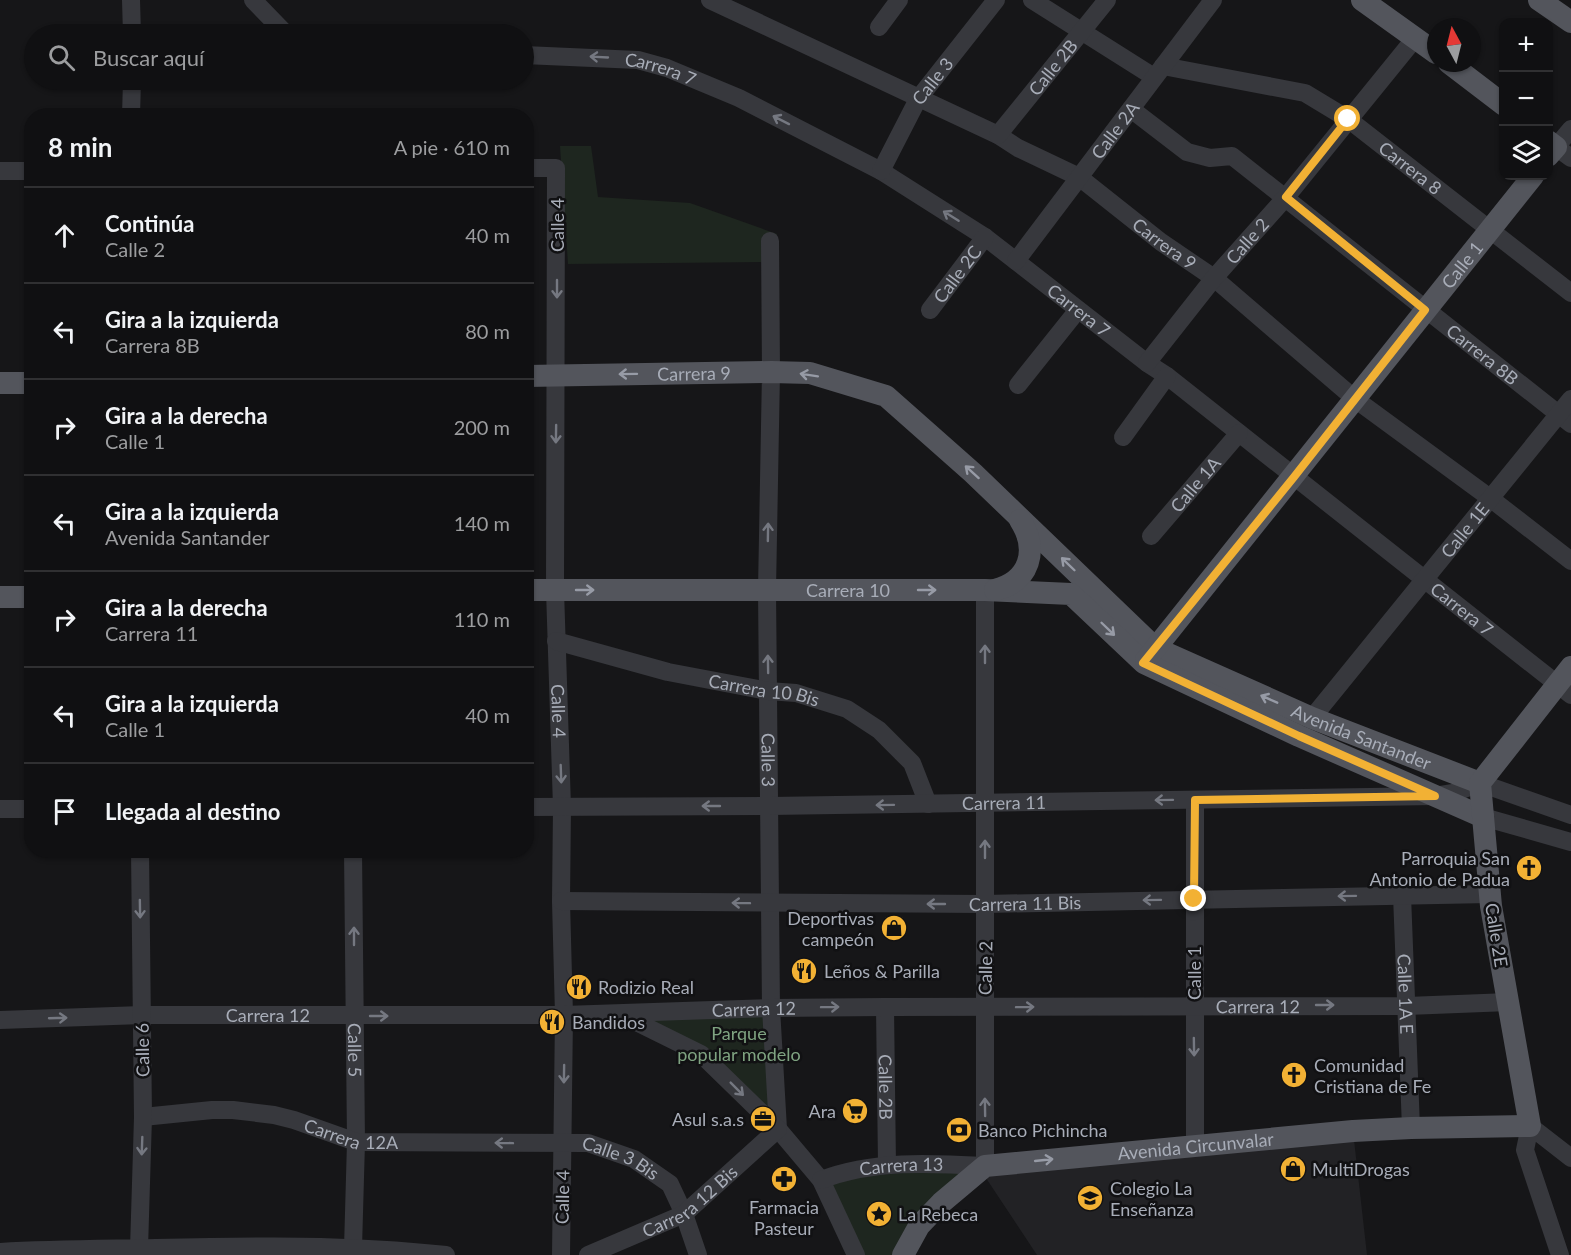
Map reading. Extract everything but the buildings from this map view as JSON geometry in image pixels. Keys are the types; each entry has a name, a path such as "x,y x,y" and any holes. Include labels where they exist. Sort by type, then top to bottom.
{"main road":[{"path":"1362,0 1427,45"},
{"path":"1539,0 1571,22"},
{"path":"1461,72 1499,102"},
{"name":"Calle 1","path":"1149,656 1530,180"},
{"name":"Carrera 9","path":"534,376 771,372 810,374 886,396 1015,512 1149,656"},
{"path":"0,383 24,383"},
{"path":"985,590 996,590 1017,580 1029,562 1028,536 1015,512"},
{"name":"Carrera 10","path":"534,590 985,590 1071,594 1149,656"},
{"path":"0,597 24,597"},
{"name":"Avenida Santander","path":"1149,656 1480,783"},
{"name":"Avenida Santander","path":"1149,656 1299,736 1483,817"},
{"path":"1480,783 1566,682"},
{"name":"Calle 2E","path":"1480,783 1490,894 1530,1126"},
{"name":"Avenida Circunvalar","path":"983,1168 1195,1145 1411,1128 1530,1126"},
{"path":"903,1255 919,1226 941,1203 983,1168"}],"street":[{"path":"131,0 132,24"},
{"path":"253,0 276,24"},
{"name":"Carrera 9","path":"710,0 998,135 1018,148 1080,177 1161,242 1214,278 1355,399 1490,498 1571,561"},
{"path":"879,27 899,0"},
{"name":"Calle 3","path":"881,171 918,99 996,0"},
{"path":"1032,0 1082,33 1159,71"},
{"name":"Calle 2B","path":"998,135 1107,0"},
{"name":"Calle 2A","path":"1016,261 1213,0"},
{"name":"Calle 2","path":"1147,363 1214,278 1286,197 1416,37"},
{"name":"Carrera 7","path":"534,55 638,60 667,68 739,98 881,171 985,237 1077,311 1167,376 1426,580 1566,682"},
{"name":"Carrera 8","path":"1159,71 1305,93 1348,119 1491,228 1571,293"},
{"path":"131,108 132,90"},
{"name":"Carrera 8B","path":"1131,109 1187,152 1210,158 1232,156 1565,419"},
{"path":"1556,151 1571,129"},
{"name":"Calle 4","path":"534,168 556,168 555,590 562,807 561,902 564,1015 561,1255"},
{"path":"0,171 24,171"},
{"name":"Calle 2C","path":"930,310 985,237"},
{"name":"Calle 3","path":"770,241 771,372 766,590 771,1008 778,1129"},
{"path":"1018,385 1077,311"},
{"path":"1124,436 1167,376"},
{"name":"Calle 1E","path":"1312,718 1426,580 1490,498 1565,419 1571,399"},
{"name":"Calle 1A","path":"1151,536 1239,433"},
{"name":"Calle 2","path":"983,1168 985,590"},
{"name":"Carrera 10 Bis","path":"556,641 668,672 768,691 796,693 847,709 879,730 912,763 928,804"},
{"name":"Carrera 11","path":"534,807 770,806 1435,796 1453,793 1480,783"},
{"name":"Avenida Santander","path":"1480,783 1571,815"},
{"name":"Calle 1","path":"1195,800 1193,1005 1195,1145"},
{"path":"0,809 24,809"},
{"name":"Avenida Santander","path":"1483,817 1571,842"},
{"name":"Calle 6","path":"139,1248 143,1117 140,858"},
{"name":"Calle 5","path":"353,858 356,1142 353,1248"},
{"name":"Carrera 11 Bis","path":"561,902 985,904 1490,894"},
{"name":"Calle 1A E","path":"1402,895 1411,1128"},
{"name":"Carrera 12","path":"0,1020 142,1015 564,1015 771,1008 1407,1006 1509,1002"},
{"name":"Calle 2B","path":"885,1007 887,1166"},
{"path":"618,1013 701,1054 778,1129 821,1180 856,1255"},
{"name":"Carrera 12A","path":"143,1117 212,1110 253,1112 294,1120 356,1142 562,1144"},
{"path":"1560,1255 1525,1150 1530,1126 1571,1158"},
{"name":"Carrera 12 Bis","path":"588,1255 684,1214 778,1129"},
{"name":"Calle 3 Bis","path":"562,1144 588,1143 634,1159 670,1184 684,1214 698,1255"},
{"name":"Carrera 13","path":"821,1180 843,1172 887,1166 933,1163 983,1168"},
{"path":"0,1252 42,1249 353,1248 393,1249 446,1255"}],"shaded area":[{"path":"1353,1131 1367,1255 1037,1255 980,1169"}],"green space":[{"path":"560,146 591,146 598,197 690,203 777,234 766,262 568,264"},
{"name":"Parque popular modelo","path":"771,1008 778,1129 701,1054 618,1013"},
{"path":"985,1166 903,1255 856,1255 821,1180"}],"place":[{"name":"Parroquia San Antonio de Padua","path":"1529,868"},
{"name":"Deportivas campeón","path":"894,928"},
{"name":"Leños & Parilla","path":"804,971"},
{"name":"Rodizio Real","path":"579,987"},
{"name":"Bandidos","path":"552,1022"},
{"name":"Comunidad Cristiana de Fe","path":"1294,1075"},
{"name":"Ara","path":"855,1111"},
{"name":"Asul s.a.s","path":"763,1119"},
{"name":"Banco Pichincha","path":"959,1130"},
{"name":"MultiDrogas","path":"1293,1169"},
{"name":"Farmacia Pasteur","path":"784,1179"},
{"name":"Colegio La Enseñanza","path":"1090,1198"},
{"name":"La Rebeca","path":"879,1214"}],"route":[{"path":"1194,899 1195,800 1435,796 1143,663 1294,477 1425,310 1286,197 1348,119"}]}
